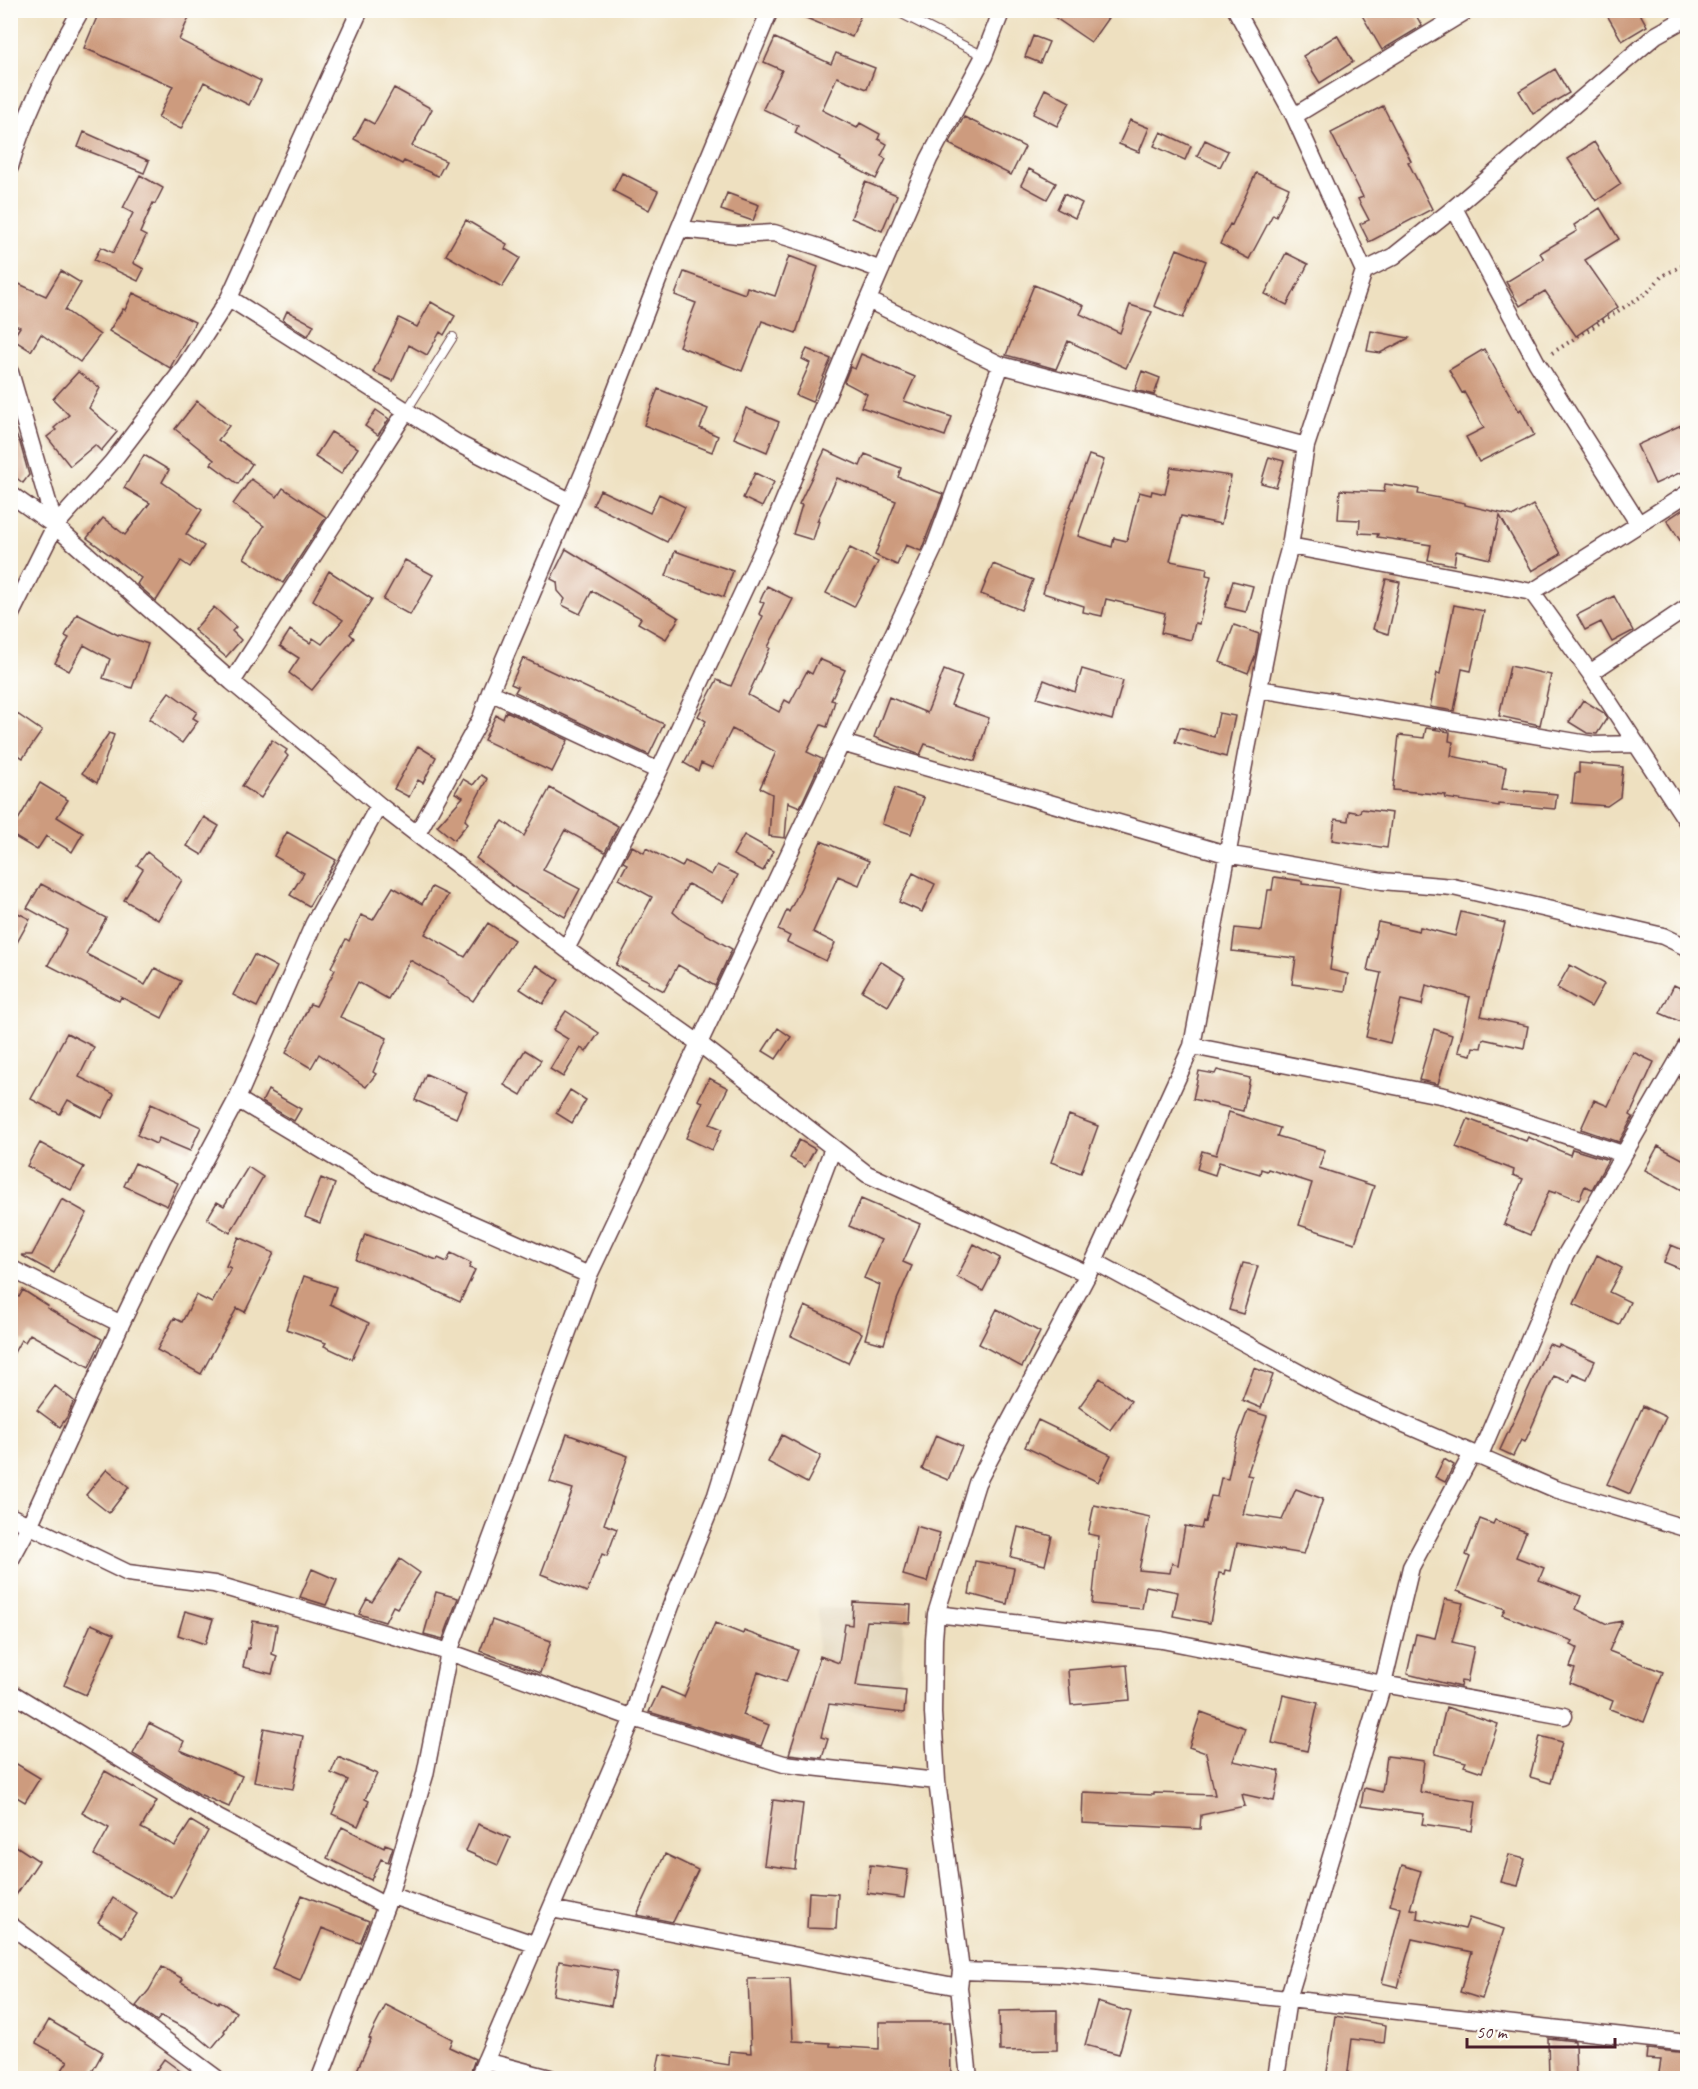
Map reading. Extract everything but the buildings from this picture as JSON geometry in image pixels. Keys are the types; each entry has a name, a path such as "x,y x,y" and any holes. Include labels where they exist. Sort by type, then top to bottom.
{"street":[{"path":"10,167 17,141 62,43 81,10"},
{"path":"10,616 54,526 112,462 181,372 229,298 360,10"},
{"path":"417,834 481,718 590,457 660,275 770,10"},
{"path":"566,949 659,771 770,534 849,341 929,159 984,56 1002,10"},
{"path":"969,2079 933,1713 936,1614 977,1483 1091,1267 1191,1046 1226,854 1280,582 1290,546 1305,446 1364,271 1294,116 1236,10"},
{"path":"1294,116 1445,17 1468,10"},
{"path":"1364,271 1394,256 1454,208 1656,35 1688,17"},
{"path":"1454,208 1537,363 1638,523"},
{"path":"681,229 738,236 774,233 819,246 881,270"},
{"path":"229,298 457,443 570,501"},
{"path":"868,300 1001,365 1305,446"},
{"path":"322,2078 387,1901 425,1775 449,1652 589,1275 934,548 1001,365"},
{"path":"10,372 54,526"},
{"path":"232,682 407,410"},
{"path":"1532,592 1688,493"},
{"path":"10,494 54,526 232,682 380,805 566,949 700,1044 867,1174 1091,1267 1351,1401 1475,1455 1555,1489 1688,1529"},
{"path":"1290,546 1532,592 1590,673 1688,823"},
{"path":"1590,673 1688,607"},
{"path":"1259,688 1594,745 1636,744"},
{"path":"490,692 659,771"},
{"path":"842,743 1226,854 1382,881 1453,887 1635,928 1663,936 1688,948"},
{"path":"10,1561 29,1526 162,1239 237,1099 314,923 380,805"},
{"path":"1276,2079 1288,1999 1383,1684 1411,1568 1475,1455 1565,1257 1688,1042"},
{"path":"1191,1046 1445,1096 1623,1154"},
{"path":"237,1099 372,1180 589,1275"},
{"path":"478,2079 534,1944 633,1718 642,1684 675,1595 716,1495 784,1277 833,1148"},
{"path":"10,1268 121,1324"},
{"path":"10,1516 128,1573 214,1584 449,1652 633,1718 784,1764 938,1781"},
{"path":"936,1614 1162,1640 1383,1684 1564,1716"},
{"path":"10,1692 218,1818 387,1901 534,1944"},
{"path":"551,1909 960,1979 1060,1974 1688,2043"},
{"path":"10,1925 216,2079"},
{"path":"485,2061 550,2079"}],"lane":[{"path":"894,10 984,56"},
{"path":"407,410 453,337"}],"path":[{"path":"1537,363 1648,292 1662,276 1688,263"}],"shaded area":[{"path":"818,1608 905,1609 899,1717 817,1708"}]}
